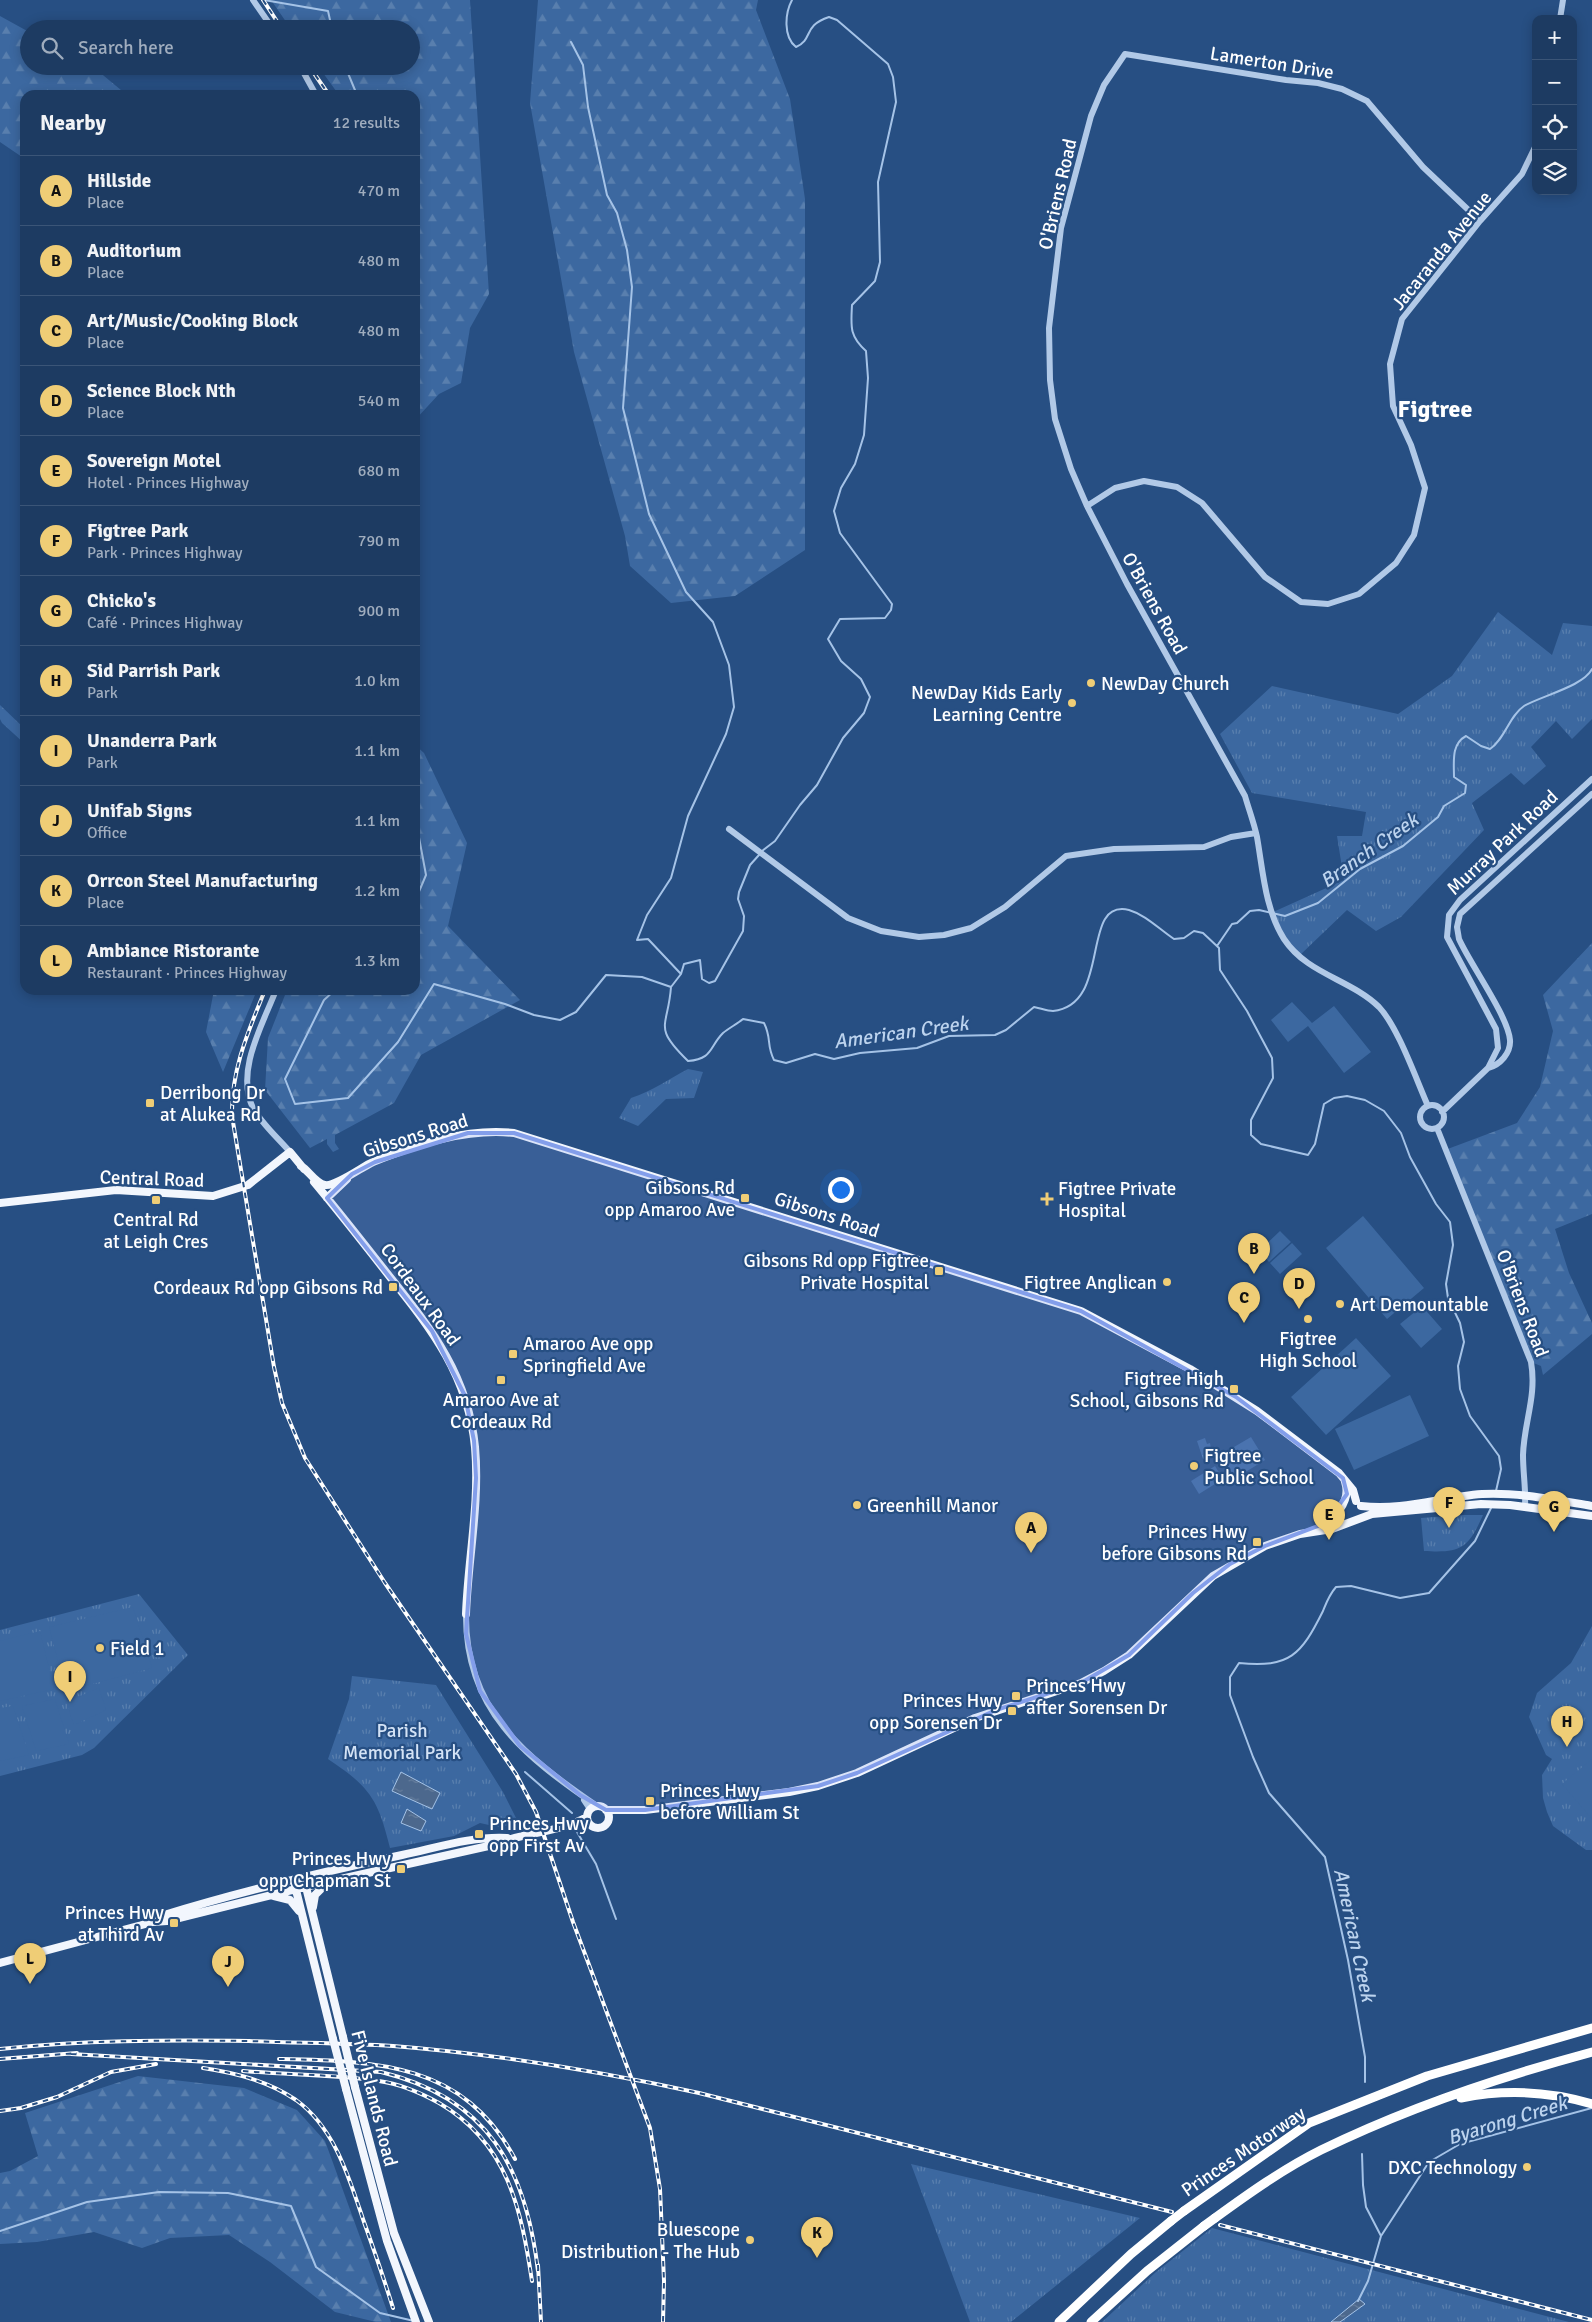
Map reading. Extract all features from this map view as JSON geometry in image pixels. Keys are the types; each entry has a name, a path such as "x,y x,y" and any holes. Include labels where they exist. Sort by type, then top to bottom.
{"highway":[{"name":"Princes Motorway","path":"1059,2322 1131,2254 1184,2211 1309,2123 1427,2076 1592,2028"},
{"name":"Princes Motorway","path":"1091,2322 1147,2271 1204,2226 1274,2178 1319,2151 1384,2121 1522,2071 1592,2052"},
{"path":"1384,2121 1444,2102 1484,2093 1528,2091 1569,2097 1592,2104"}],"main road":[{"name":"Gibsons Road","path":"301,1166 325,1185 375,1162 468,1132 494,1131 526,1136 1081,1311 1165,1355 1236,1397 1288,1433 1343,1478 1353,1490 1358,1504"},
{"name":"Cordeaux Road","path":"290,1152 432,1331 454,1368 463,1392 474,1441 476,1478 466,1614"},
{"name":"Central Road","path":"0,1203 116,1190 213,1196 248,1185 290,1152"},
{"name":"Gibsons Road","path":"327,1198 352,1174"},
{"path":"1314,1531 1339,1511 1347,1489 1343,1478"},
{"path":"1344,1501 1394,1508 1483,1494 1526,1496 1592,1506"},
{"path":"1358,1504 1359,1518"},
{"path":"0,1963 153,1922 167,1921 306,1886 493,1845 509,1838 576,1823 591,1814 606,1810 628,1811 789,1792 818,1786 857,1773 996,1710 1081,1682 1129,1655 1193,1593 1230,1564 1265,1546 1314,1531 1332,1529 1372,1514 1481,1504 1525,1506 1592,1516"},
{"path":"1339,1511 1340,1518 1348,1523"},
{"path":"606,1810 608,1820"},
{"path":"591,1814 599,1828 604,1826 608,1820 628,1811"},
{"path":"153,1922 164,1915 234,1894 449,1845 492,1837 509,1838"},
{"path":"449,1845 452,1854"},
{"name":"Five Islands Road","path":"304,1878 394,2233 428,2320"},
{"name":"Five Islands Road","path":"294,1880 333,2039 385,2233 415,2319"},
{"path":"312,1912 315,1894 328,1882"},
{"path":"234,1894 235,1903"},
{"path":"270,1896 290,1900 302,1914"}],"street":[{"path":"1561,15 1564,0"},
{"path":"254,1 267,20"},
{"name":"Lamerton Drive","path":"1125,54 1286,80 1318,83 1342,89 1367,101 1423,167 1480,220"},
{"name":"O'Briens Road","path":"1125,54 1104,85 1091,116 1061,228 1049,328 1050,380 1055,419 1071,470 1087,506 1127,584 1245,796 1256,833 1271,913 1283,938 1290,948 1311,967 1360,992 1380,1009 1391,1024 1428,1106"},
{"path":"305,75 313,90"},
{"name":"Jacaranda Avenue","path":"1087,506 1115,488 1144,481 1177,487 1202,503 1265,578 1301,602 1328,604 1359,594 1396,563 1414,535 1426,488 1412,445 1393,406 1390,364 1402,319 1480,220 1522,174 1534,150"},
{"name":"Murray Park Road","path":"1442,1112 1488,1068 1498,1048 1498,1035 1449,943 1447,924 1451,911 1460,900 1592,779"},
{"name":"Murray Park Road","path":"1488,1068 1495,1067 1506,1054 1510,1046 1509,1034 1458,939 1457,927 1460,914 1592,794"},
{"path":"729,829 848,918 865,926 890,933 919,937 944,935 970,928 1005,907 1066,856 1114,848 1204,847 1232,837 1256,833"},
{"path":"1451,911 1460,914"},
{"name":"Cordeaux Road","path":"274,995 252,1054 247,1079 253,1108 290,1152"},
{"path":"1428,1106 1435,1106 1442,1112 1443,1122 1437,1128 1427,1128 1421,1123 1420,1115 1428,1106"},
{"name":"O'Briens Road","path":"1437,1128 1531,1362 1533,1396 1523,1455 1525,1506"},
{"name":"Cordeaux Road","path":"466,1614 466,1634 470,1662 480,1691 489,1708 520,1746 580,1795 591,1814"}],"highlighted area":[{"path":"468,1133 514,1133 1081,1311 1236,1397 1343,1478 1347,1494 1326,1523 1265,1546 1230,1564 1193,1593 1129,1655 1081,1683 996,1710 857,1773 818,1786 645,1810 606,1810 580,1795 520,1746 480,1691 466,1634 476,1478 474,1441 465,1396 432,1331 327,1198 352,1174 375,1162"}],"green space":[{"path":"271,0 470,0 489,294 470,328 461,383 439,394 420,415 420,90 335,90 325,75 420,75 420,20 285,20"},
{"path":"538,0 758,0 756,10 790,99 805,199 805,550 735,596 671,603 630,566 625,536 574,352 530,103"},
{"path":"0,16 20,27 20,75 103,75 121,90 20,90 20,156 0,142"},
{"path":"1498,612 1552,655 1563,623 1592,626 1592,719 1572,739 1556,721 1531,747 1546,766 1524,785 1511,773 1472,803 1484,830 1401,917 1376,931 1347,910 1299,956 1290,948 1271,913 1344,880 1337,836 1362,836 1366,812 1252,793 1220,734 1272,686 1398,714 1452,676"},
{"path":"0,705 20,724 20,739 2,723 0,719"},
{"path":"420,749 424,753 467,843 448,926 520,1000 421,1055 394,1103 335,1135 335,1143 339,1149 333,1152 327,1144 327,1139 310,1148 265,1090 268,1038 285,995 420,995"},
{"path":"1592,943 1592,1214 1555,1229 1569,1273 1592,1323 1592,1334 1543,1375 1541,1366 1531,1362 1445,1150 1517,1123 1540,1087 1553,1031 1543,995"},
{"path":"213,995 255,995 223,1072 206,1032"},
{"path":"1292,1002 1312,1023 1334,1006 1371,1052 1344,1073 1308,1026 1288,1042 1271,1020"},
{"path":"688,1069 703,1072 694,1098 666,1099 638,1126 619,1118 631,1098"},
{"path":"1363,1216 1424,1288 1387,1319 1326,1248"},
{"path":"1280,1231 1291,1242 1269,1262 1259,1251"},
{"path":"1292,1243 1302,1254 1280,1274 1270,1263"},
{"path":"1422,1306 1442,1329 1421,1348 1400,1324"},
{"path":"1356,1338 1391,1376 1326,1435 1291,1397"},
{"path":"1410,1395 1429,1436 1354,1470 1335,1429"},
{"path":"1251,1437 1265,1460 1231,1481 1217,1457"},
{"path":"1205,1438 1207,1444 1210,1443 1212,1455 1203,1459 1197,1441"},
{"path":"1215,1466 1223,1479 1199,1494 1191,1481"},
{"path":"1483,1515 1473,1535 1467,1542 1462,1546 1447,1551 1424,1551 1421,1518"},
{"path":"139,1594 188,1655 94,1748 82,1755 0,1776 0,1630"},
{"name":"Field 1","path":"133,1607 152,1668 66,1691 49,1627"},
{"path":"1592,1626 1592,1850 1586,1850 1553,1826 1547,1812 1543,1798 1542,1775 1552,1759 1546,1755 1529,1717 1537,1693 1571,1663"},
{"path":"40,1631 54,1689 0,1701 0,1641"},
{"name":"Parish Memorial Park","path":"352,1676 436,1685 503,1792 519,1824 498,1827 480,1823 454,1836 390,1848 381,1817 370,1796 354,1778 328,1759 349,1699"},
{"path":"99,1688 106,1710 74,1725 66,1702"},
{"path":"55,1699 69,1744 36,1751 22,1706"},
{"path":"13,1706 29,1755 0,1761 0,1708"},
{"path":"1592,1759 1592,1819 1562,1784"},
{"path":"138,2076 244,2088 297,2110 325,2141 391,2322 376,2322 335,2312 270,2262 229,2235 170,2238 142,2248 94,2232 37,2242 0,2244 0,2173 10,2171 38,2156 25,2113"},
{"path":"911,2164 1140,2218 1011,2322 970,2322"},
{"path":"1212,2228 1569,2322 1102,2322 1156,2272"}],"water":[{"path":"401,1772 440,1793 432,1809 392,1791"},
{"path":"407,1809 426,1821 421,1831 401,1823"},
{"path":"1359,2299 1365,2304 1340,2322 1331,2322"}],"waterway":[{"name":"American Creek","path":"264,0 328,11 330,20"},
{"path":"762,851 775,841 800,805 817,785 843,738 864,713 870,697 861,679 841,661 828,639 840,619 885,618 891,610 892,604 840,533 834,511 841,488 855,464 864,435 868,378 866,351 860,346 852,330 852,305 875,281 880,262 878,182 896,102 893,77 888,64 837,20 829,17 815,24 805,40 796,47 789,37 786,25 792,0"},
{"path":"571,42 583,65 588,107 607,195 617,213 627,250 632,287 623,408 649,514 686,592 713,622 729,665 734,707 726,734 688,816 671,878 647,915 637,940 648,939 681,974"},
{"name":"American Creek","path":"349,75 355,90"},
{"name":"Branch Creek","path":"1217,946 1232,924 1237,923 1250,911 1259,910 1285,916 1318,903 1360,869 1403,846 1438,817 1444,806 1465,793 1466,785 1454,777 1454,754 1461,739 1466,736 1481,746 1490,749 1500,739 1514,716 1524,706 1571,686 1580,681 1592,669"},
{"name":"American Creek","path":"420,843 426,875 420,889"},
{"path":"671,987 681,974 684,964 700,960 702,979 709,983 715,981 743,931 744,916 738,899 739,892 750,865 759,855"},
{"name":"American Creek","path":"330,995 324,1000 285,1079 295,1104 348,1098 398,1042 434,984 505,1004 534,1015 560,1020 576,1012 606,975 642,977 671,987 665,1026 666,1033 688,1061 702,1058 710,1052 723,1033 743,1019 764,1023 774,1060 786,1063 815,1054 834,1059 860,1053 917,1048 949,1036 995,1035 1006,1030 1034,1007 1053,1011 1071,1004 1083,991 1090,973 1104,920 1114,911 1129,910 1135,912 1174,939 1184,938 1194,931 1203,933 1219,948 1220,970 1247,1011 1272,1058 1273,1078 1251,1120 1251,1135 1261,1144 1308,1155 1315,1144 1324,1104 1334,1098 1347,1096 1365,1100 1384,1111 1401,1133 1410,1157 1436,1204 1450,1222 1453,1245 1446,1284 1448,1298 1460,1323 1464,1342 1458,1366 1460,1389 1470,1416 1499,1456 1501,1469 1496,1491"},
{"name":"American Creek","path":"1365,2082 1365,2057 1348,1960 1325,1857 1269,1793 1253,1757 1230,1695 1230,1677 1239,1663 1271,1663 1292,1655 1308,1638 1336,1587 1351,1586 1400,1598 1429,1593 1475,1541 1491,1508"},
{"path":"525,1772 572,1813"},
{"path":"577,1832 596,1864 616,1919"},
{"name":"Byarong Creek","path":"1381,2236 1429,2162 1460,2144 1592,2108"},
{"name":"American Creek","path":"1358,2301 1368,2281 1381,2236 1366,2207 1362,2154"},
{"path":"0,2231 87,2202 159,2192 228,2193 291,2206 316,2267 380,2313 414,2321"}],"railway":[{"path":"263,0 276,20"},
{"path":"315,75 326,90"},
{"path":"263,995 247,1036 238,1067 232,1099 232,1116 274,1367 282,1403 305,1458 385,1583 516,1774 536,1812 573,1922 650,2128 660,2189 664,2281 663,2322"},
{"path":"0,2049 93,2042 249,2041 393,2046 508,2059 585,2071 699,2093 1172,2212"},
{"path":"0,2059 77,2053"},
{"path":"71,2054 381,2072 418,2084 449,2100 475,2119 495,2143 511,2170 523,2200 532,2234 538,2271"},
{"path":"279,2059 349,2062 382,2066 414,2073 443,2085 470,2103 494,2127 515,2159"},
{"path":"0,2111 21,2108 57,2097 111,2072 156,2064"},
{"path":"203,2068 228,2072 263,2083 285,2093 310,2111 331,2139 346,2171 393,2308"},
{"path":"243,2071 346,2077 387,2082 425,2096 462,2119 481,2138 496,2158 507,2180 523,2228 532,2281"},
{"path":"1220,2225 1592,2320"},
{"path":"538,2265 541,2322"}],"place":[{"name":"NewDay Church","path":"1091,683"},
{"name":"NewDay Kids Early Learning Centre","path":"1072,703"},
{"name":"Derribong Dr at Alukea Rd","path":"150,1103"},
{"name":"Gibsons Rd opp Amaroo Ave","path":"745,1198"},
{"name":"Figtree Private Hospital","path":"1047,1199"},
{"name":"Central Rd at Leigh Cres","path":"156,1200"},
{"name":"Gibsons Rd opp Figtree Private Hospital","path":"939,1271"},
{"name":"Auditorium","path":"1254,1274"},
{"name":"Figtree Anglican","path":"1167,1282"},
{"name":"Cordeaux Rd opp Gibsons Rd","path":"393,1287"},
{"name":"Art Demountable","path":"1340,1304"},
{"name":"Science Block Nth","path":"1299,1309"},
{"name":"Figtree High School","path":"1308,1319"},
{"name":"Art/Music/Cooking Block","path":"1244,1323"},
{"name":"Amaroo Ave opp Springfield Ave","path":"513,1354"},
{"name":"Amaroo Ave at Cordeaux Rd","path":"501,1380"},
{"name":"Figtree High School, Gibsons Rd","path":"1234,1389"},
{"name":"Figtree Public School","path":"1194,1466"},
{"name":"Greenhill Manor","path":"857,1505"},
{"name":"Figtree Park","path":"1449,1528"},
{"name":"Chicko's","path":"1554,1532"},
{"name":"Sovereign Motel","path":"1329,1540"},
{"name":"Princes Hwy before Gibsons Rd","path":"1257,1542"},
{"name":"Hillside","path":"1031,1553"},
{"name":"Field 1","path":"100,1648"},
{"name":"Princes Hwy after Sorensen Dr","path":"1016,1696"},
{"name":"Unanderra Park","path":"70,1702"},
{"name":"Princes Hwy opp Sorensen Dr","path":"1012,1711"},
{"name":"Sid Parrish Park","path":"1567,1747"},
{"name":"Princes Hwy before William St","path":"650,1801"},
{"name":"Princes Hwy opp First Av","path":"479,1834"},
{"name":"Princes Hwy opp Chapman St","path":"401,1869"},
{"name":"Princes Hwy at Third Av","path":"174,1923"},
{"name":"Ambiance Ristorante","path":"30,1984"},
{"name":"Unifab Signs","path":"228,1987"},
{"name":"DXC Technology","path":"1527,2167"},
{"name":"Bluescope Distribution - The Hub","path":"750,2240"},
{"name":"Orrcon Steel Manufacturing","path":"817,2258"}],"district":[{"name":"Figtree","path":"1435,409"}]}
